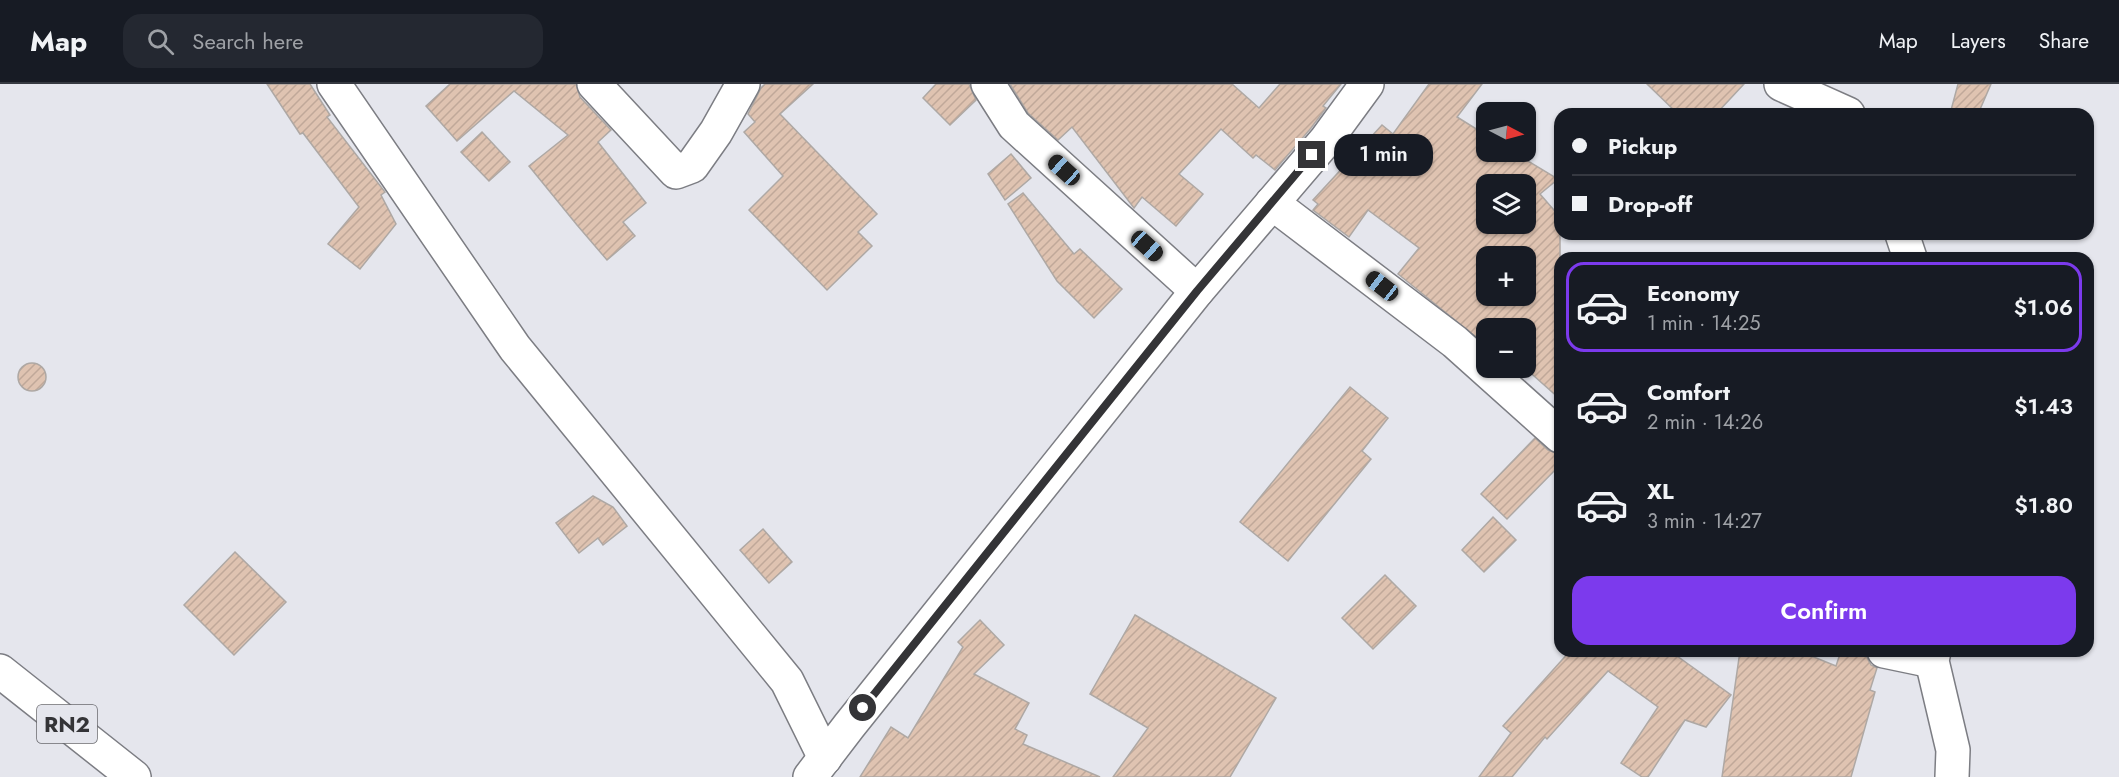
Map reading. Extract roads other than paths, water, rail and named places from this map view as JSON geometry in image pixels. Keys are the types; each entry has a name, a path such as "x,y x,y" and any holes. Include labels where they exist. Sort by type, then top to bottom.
{"main road":[{"path":"334,84 515,348 787,681 817,767"},
{"path":"594,84 676,172 692,166 716,132 743,84"},
{"path":"988,84 1014,125 1197,291"},
{"path":"817,767 1197,291 1326,140 1367,84"},
{"path":"1781,84 1835,108"},
{"path":"1272,203 1455,342 1554,431"},
{"path":"1933,657 1953,750 1952,777"},
{"name":"RN2","path":"0,671 134,777"}]}
